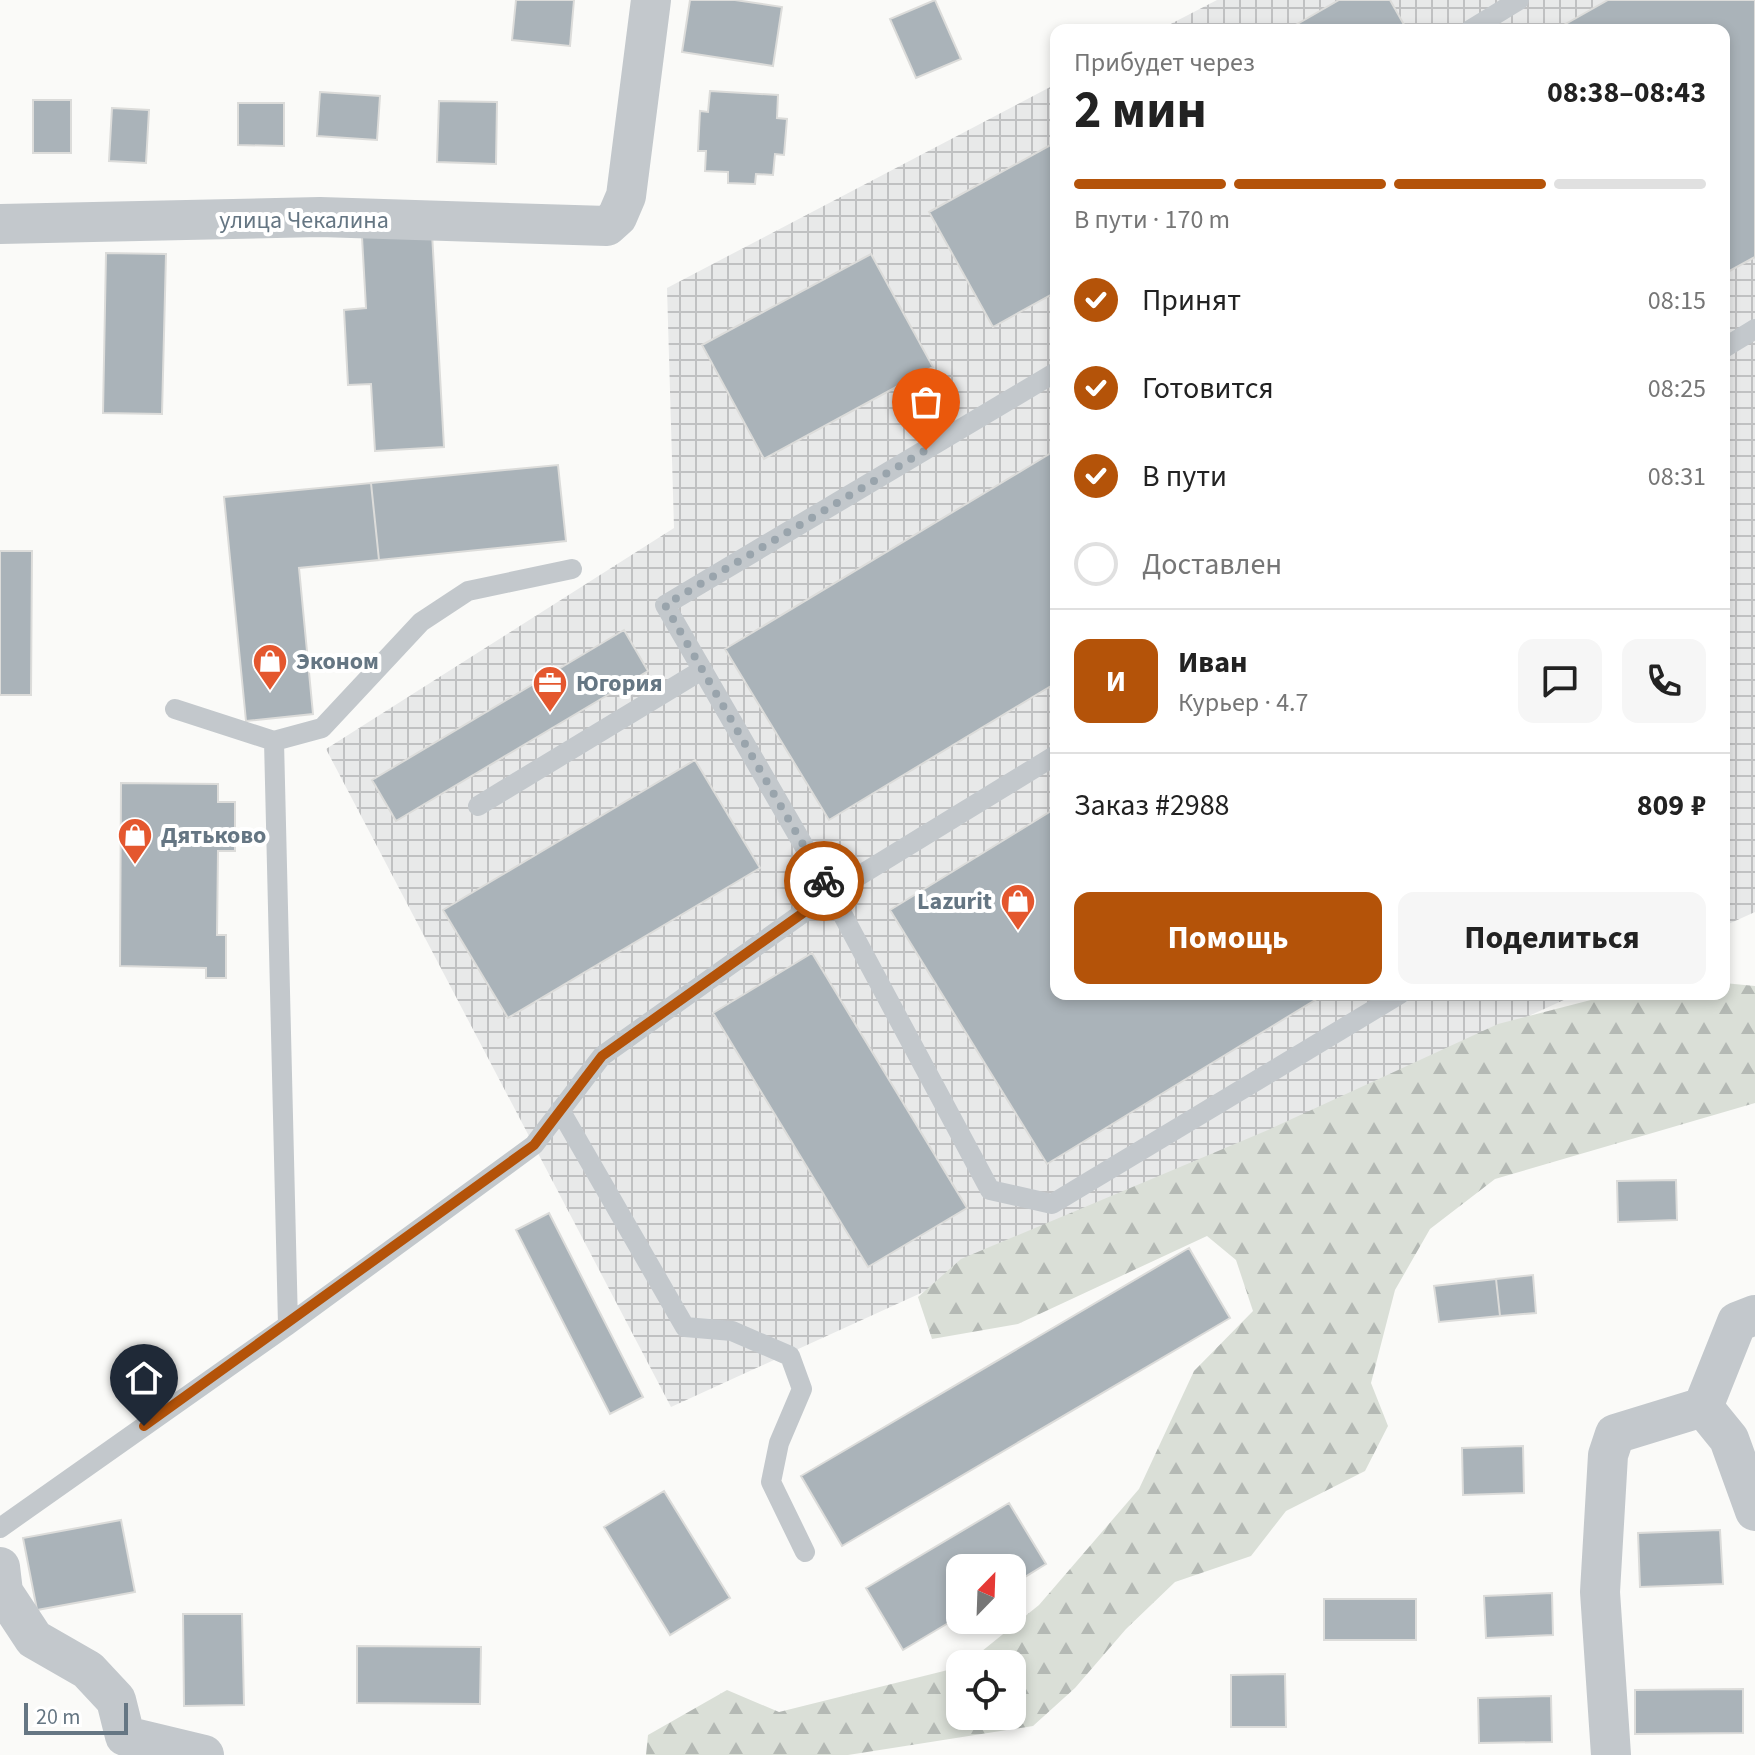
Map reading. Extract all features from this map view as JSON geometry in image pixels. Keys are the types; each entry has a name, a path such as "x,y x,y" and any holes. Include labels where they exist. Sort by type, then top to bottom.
{"street":[{"name":"улица Чекалина","path":"0,224 320,217 607,226 617,217 626,196 651,0"},
{"path":"1611,1755 1600,1592 1608,1455 1615,1434 1685,1414 1737,1322 1755,1315"},
{"path":"1685,1414 1729,1439 1755,1511"},
{"path":"1,1586 34,1639 88,1670 116,1700 125,1746 204,1755"}],"lane":[{"path":"1480,24 1519,0"},
{"path":"1730,344 1755,329"},
{"path":"1050,376 665,605 831,893 990,1190 1052,1204 1390,1000"},
{"path":"175,709 274,741 322,728 421,622 468,591 572,569"},
{"path":"478,806 702,670"},
{"path":"274,741 288,1325"},
{"path":"0,1528 288,1325 534,1145 602,1056 831,893 1050,759"},
{"path":"560,1110 685,1327 732,1331 790,1356 802,1389 779,1443 771,1482 805,1552"}],"shaded area":[{"path":"1217,0 1755,0 1755,912 1730,923 1730,24 1171,24"},
{"path":"1050,87 1050,1000 1564,1000 671,1407 326,749 674,528 667,288"}],"green space":[{"path":"1730,984 1755,986 1755,1103 1495,1179 1430,1229 1395,1290 1371,1383 1388,1426 1365,1471 1286,1511 1251,1556 1175,1582 1126,1629 1075,1688 1033,1726 1026,1727 1026,1650 983,1650 1003,1634 1026,1634 1026,1616 1039,1605 1139,1489 1194,1371 1253,1311 1236,1260 1207,1236 1018,1324 932,1339 918,1297 961,1259 1268,1130 1498,1024 1591,1000 1730,1000"},
{"path":"946,1670 946,1730 1007,1730 848,1755 646,1755 648,1735 727,1690 779,1712"}],"building":[{"path":"516,0 574,0 570,46 512,40"},
{"path":"690,0 735,0 782,7 773,66 682,52"},
{"path":"935,0 961,59 916,78 890,19"},
{"path":"1339,0 1390,0 1404,24 1297,24"},
{"path":"1608,0 1755,0 1755,257 1730,271 1730,24 1566,24"},
{"path":"710,91 778,95 777,118 787,119 784,155 775,154 773,175 756,174 755,184 728,183 728,172 705,171 706,151 698,151 700,111 708,112"},
{"path":"320,92 380,96 377,140 317,136"},
{"path":"33,100 71,100 71,153 33,153"},
{"path":"439,101 497,102 496,164 437,162"},
{"path":"238,103 284,103 284,146 238,145"},
{"path":"112,108 149,110 146,163 109,161"},
{"path":"1050,145 1050,295 993,327 929,212"},
{"path":"432,233 444,447 375,451 371,384 348,385 344,310 366,308 362,237"},
{"path":"106,253 166,254 162,414 103,413"},
{"path":"871,254 933,367 764,459 702,345"},
{"path":"1050,454 1050,687 829,820 725,649"},
{"path":"558,465 566,541 379,560 371,483"},
{"path":"371,483 379,560 299,568 313,714 246,721 224,497"},
{"path":"0,551 32,551 31,695 0,695"},
{"path":"624,630 648,671 396,821 372,780"},
{"path":"695,760 760,868 508,1018 443,910"},
{"path":"121,783 218,784 218,802 235,802 235,851 218,851 217,935 226,935 226,978 206,978 206,968 120,966"},
{"path":"1050,812 1050,1000 1315,1000 1047,1164 890,910"},
{"path":"812,953 967,1208 868,1267 713,1013"},
{"path":"1676,1180 1677,1220 1618,1222 1617,1181"},
{"path":"549,1213 643,1397 610,1414 516,1230"},
{"path":"1189,1248 1230,1318 842,1546 801,1476"},
{"path":"1533,1275 1536,1313 1500,1316 1496,1279"},
{"path":"1496,1279 1500,1316 1439,1322 1434,1286"},
{"path":"1523,1446 1524,1493 1463,1495 1462,1448"},
{"path":"664,1491 730,1598 670,1635 604,1527"},
{"path":"1009,1503 1046,1564 1026,1576 1026,1554 946,1554 946,1624 903,1650 866,1588"},
{"path":"121,1520 135,1592 37,1610 23,1538"},
{"path":"1720,1530 1723,1584 1640,1587 1638,1533"},
{"path":"1552,1593 1553,1635 1486,1638 1484,1596"},
{"path":"1324,1599 1416,1599 1416,1640 1324,1640"},
{"path":"183,1614 242,1614 244,1705 184,1706"},
{"path":"357,1646 481,1647 480,1704 357,1703"},
{"path":"1285,1674 1286,1727 1231,1727 1231,1675"},
{"path":"1743,1689 1743,1733 1635,1734 1635,1690"},
{"path":"1551,1696 1552,1742 1479,1743 1478,1698"}],"way so far":[{"path":"824,881 665,605 926,450"}],"place":[{"name":"Эконом","path":"270,692"},
{"name":"Югория","path":"550,714"},
{"name":"Дятьково","path":"135,866"},
{"name":"Lazurit","path":"1018,932"}],"route":[{"path":"144,1426 534,1145 602,1056 831,893 824,881"}]}
